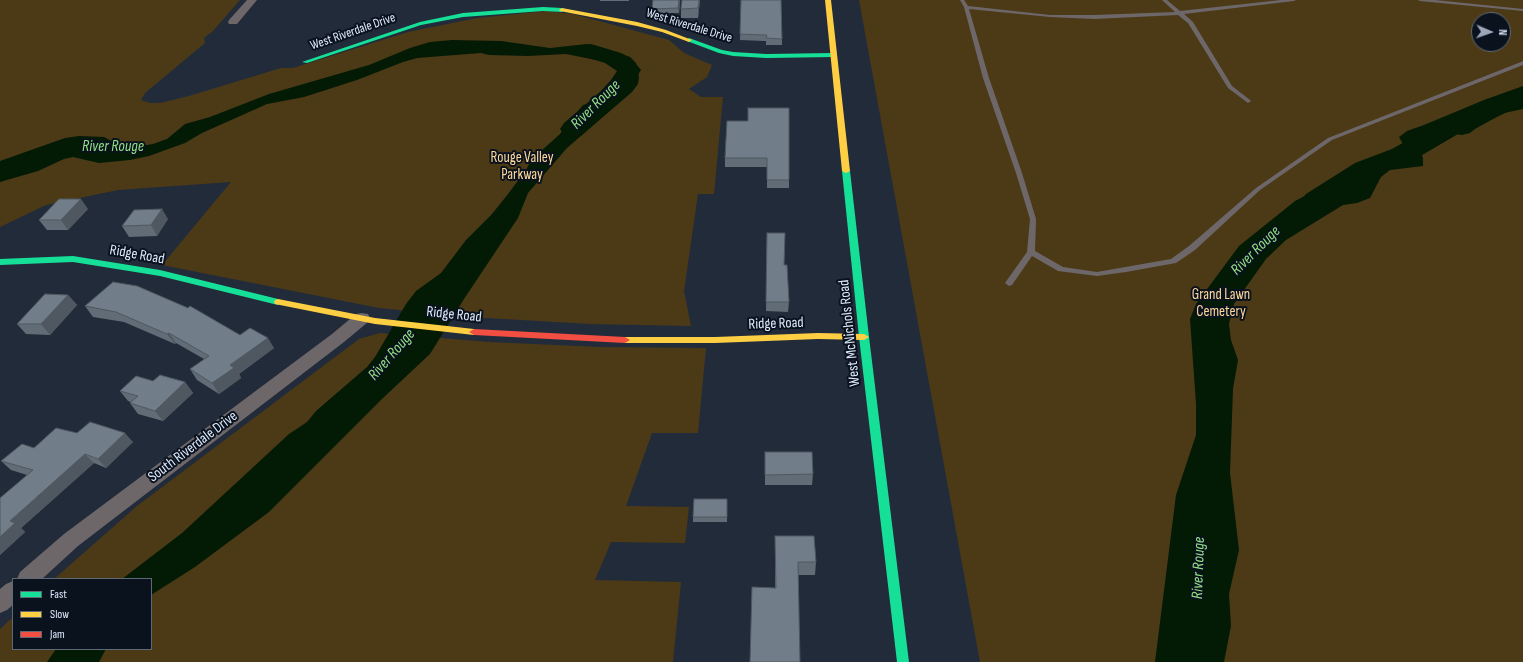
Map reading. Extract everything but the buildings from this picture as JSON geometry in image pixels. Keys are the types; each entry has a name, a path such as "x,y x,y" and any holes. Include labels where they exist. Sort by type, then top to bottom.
{"street":[{"path":"233,22 252,0"},
{"name":"West McNichols Road","path":"828,0 864,337 903,662"},
{"name":"West Riverdale Drive","path":"305,62 427,22 463,15 543,9 564,10 637,24 664,31 721,52 733,54 766,56 834,55"},
{"name":"Ridge Road","path":"0,262 72,259 109,264 167,274 278,302 368,319 465,331 616,340 715,340 818,336 864,337"},
{"name":"South Riverdale Drive","path":"28,578 71,540 140,486 338,338 368,319"},
{"path":"0,602 12,592"}],"lane":[{"path":"962,0 966,6 986,78 1019,173 1033,220 1031,252 1009,283"},
{"path":"1164,0 1190,22 1230,87 1248,100"},
{"path":"966,6 1050,16 1094,17 1180,14 1294,0"},
{"path":"1420,0 1523,10"},
{"path":"1031,252 1061,269 1097,274 1172,261 1192,248 1258,189 1330,139 1523,63"}],"green space":[{"name":"Rouge Valley Parkway","path":"0,0 240,0 213,31 204,38 205,43 145,93 141,100 150,103 160,103 189,96 281,68 293,68 408,32 477,18 546,11 573,14 669,40 684,53 712,65 707,77 689,89 701,97 723,97 714,194 698,194 684,291 691,326 590,324 469,317 379,308 162,265 231,182 118,190 46,205 0,227"},
{"name":"Grand Lawn Cemetery","path":"859,0 1523,0 1523,662 980,662"},
{"path":"380,333 489,342 600,347 706,348 698,433 652,433 626,506 689,507 685,543 611,542 595,580 681,582 673,662 0,662 0,629 12,618 12,650 152,650 152,578 55,578 137,506 359,339"}],"water":[{"path":"452,40 501,41 550,48 587,44 630,57 636,63 639,77 638,84 632,92 567,148 528,193 518,218 464,299 430,354 383,398 269,512 195,567 152,594 152,578 123,578 182,533 289,434 307,422 316,411 367,367 375,357 406,304 416,291 441,273 466,240 492,214 508,194 526,170 531,160 560,134 583,105 617,95 626,87 629,79 625,68 621,65 566,54 528,56 489,55 481,53 417,58 357,80 304,97 267,104 202,133 185,143 149,156 130,160 99,163 73,157 64,159 38,171 0,182 0,161 65,138 79,136 104,137 115,143 134,144 135,147 153,144 167,139 185,124 210,117 269,94 369,65 410,48 430,42"},
{"path":"1523,86 1523,109 1504,113 1470,133 1462,135 1434,131 1415,140 1423,158 1423,166 1390,170 1381,177 1370,198 1357,203 1343,205 1286,240 1266,259 1234,304 1229,324 1231,340 1238,360 1233,389 1230,473 1239,550 1229,594 1231,626 1224,662 1155,662 1176,495 1196,435 1196,404 1190,319 1196,304 1239,246 1295,201 1318,189 1329,181 1347,175 1364,173 1365,165 1373,161 1397,160 1409,155 1399,137 1407,131"},
{"path":"55,650 105,650 99,662 47,662"}],"waterway":[{"name":"River Rouge","path":"573,129 609,97 620,85 629,70 623,63 591,51"},
{"name":"River Rouge","path":"1316,200 1365,169 1402,155 1449,128 1523,96"}],"traffic: fast":[{"path":"305,62 420,24 463,15 543,9 562,10"},
{"path":"689,40 721,52 733,54 766,56 834,55"},
{"path":"846,171 864,337 903,662"},
{"path":"0,262 73,259 109,264 160,273 278,302"}],"traffic: slow":[{"path":"828,0 846,171"},
{"path":"562,10 637,24 664,31 689,40"},
{"path":"278,302 375,321 474,332"},
{"path":"625,340 715,340 818,336 864,337"}],"traffic: jam":[{"path":"474,332 625,340"}]}
